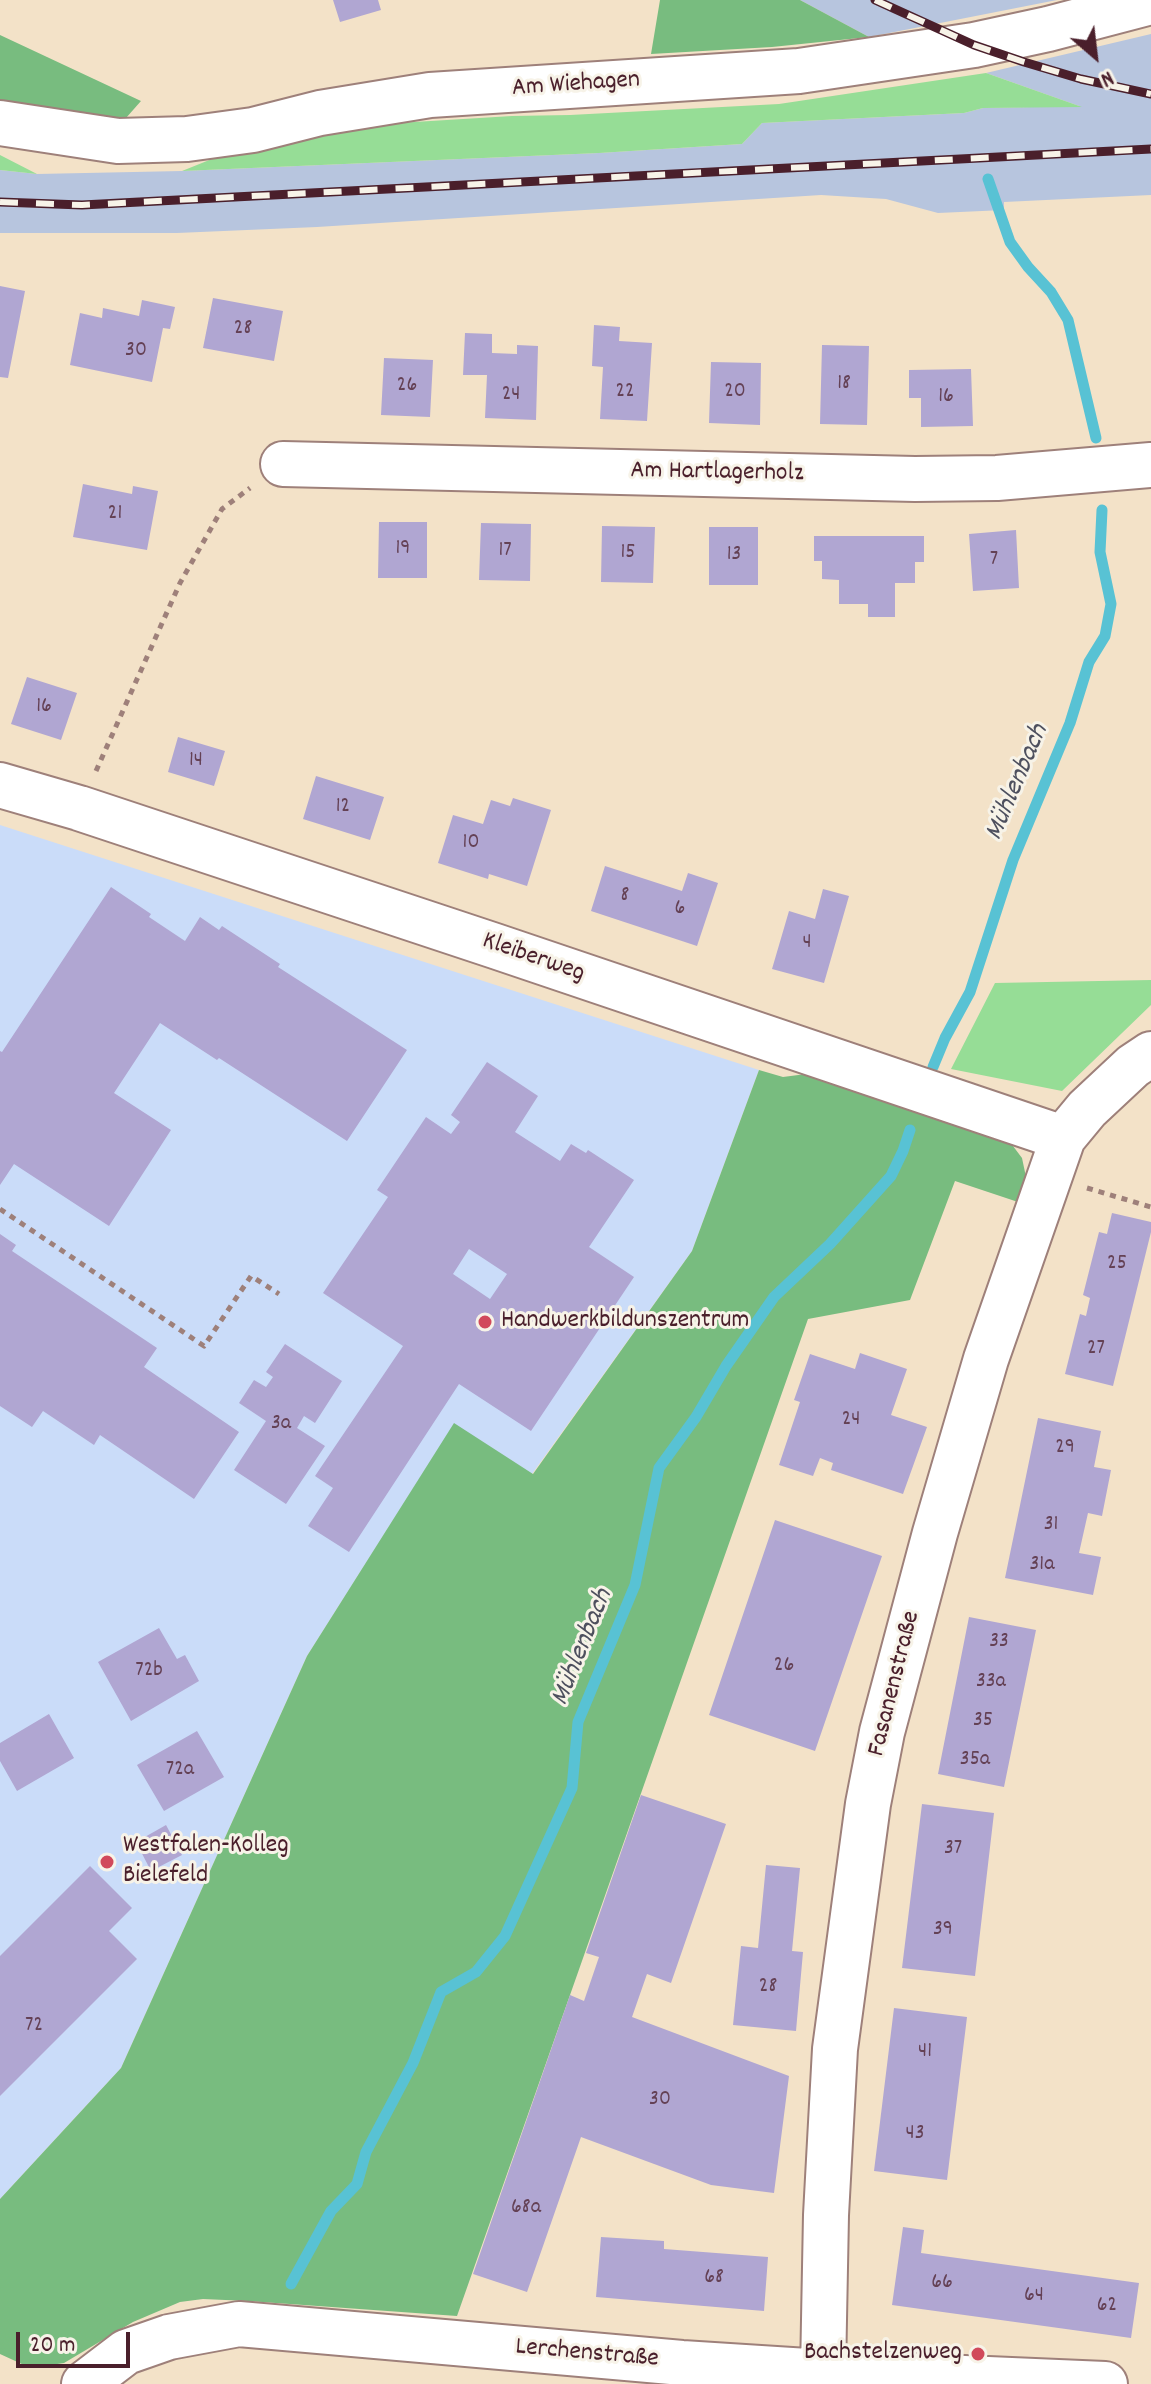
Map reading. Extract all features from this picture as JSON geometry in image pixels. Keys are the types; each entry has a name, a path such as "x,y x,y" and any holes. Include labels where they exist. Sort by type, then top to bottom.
{"street":[{"name":"Am Wiehagen","path":"0,123 118,141 187,139 253,130 320,113 430,95 799,71 974,45 1151,2"},
{"name":"Am Hartlagerholz","path":"283,464 915,479 997,478 1151,465"},
{"name":"Kleiberweg","path":"0,785 79,808 495,946 1056,1158"},
{"name":"Fasanenstraße","path":"823,2372 826,2215 835,2049 868,1804 882,1732 986,1359 1056,1158 1087,1109 1133,1066 1151,1054"},
{"name":"Lerchenstraße","path":"84,2384 126,2352 169,2337 239,2324 552,2353 823,2372 1105,2384"}],"path":[{"path":"79,808 180,583 222,509 283,464"},
{"path":"1056,1158 1151,1207"},
{"path":"0,1209 204,1346 251,1276 279,1294"}],"shaded area":[{"path":"800,0 1057,0 869,37"},
{"path":"1151,34 1151,195 1004,202 1004,210 938,213 886,199 821,195 317,227 177,233 0,233 0,170 37,174 182,171 599,153 742,144 762,123 964,113 983,108 1079,106 986,73"},
{"path":"0,825 759,1070 692,1251 532,1474 454,1424 307,1656 121,2068 0,2199"}],"green space":[{"path":"660,0 800,0 869,37 772,47 651,54"},
{"path":"0,35 141,101 103,144 0,103"},
{"path":"986,73 1082,107 983,108 964,113 762,123 742,144 182,171 284,130 779,104"},
{"path":"0,155 37,174 0,170"},
{"path":"1151,980 1151,1005 1062,1091 951,1069 995,983"},
{"path":"759,1070 783,1077 806,1074 1003,1140 1013,1146 1022,1158 1026,1177 1024,1186 1018,1202 955,1181 910,1300 808,1319 457,2316 203,2299 180,2302 133,2322 64,2363 37,2367 24,2365 0,2354 0,2199 121,2068 307,1656 454,1423 533,1474 692,1251"}],"building":[{"path":"333,0 378,0 381,10 340,22"},
{"path":"0,286 25,291 8,378 0,377"},
{"path":"213,298 283,311 274,361 203,348"},
{"path":"142,300 175,307 170,329 163,328 152,382 70,365 80,313 102,318 103,308 139,316"},
{"path":"594,325 620,327 619,341 652,343 647,421 600,419 603,367 592,366"},
{"path":"465,333 492,334 492,353 517,354 517,345 538,346 536,420 485,418 487,375 463,375"},
{"path":"822,345 869,346 867,425 820,424"},
{"path":"384,358 433,360 430,417 381,415"},
{"path":"711,362 761,363 760,425 709,423"},
{"path":"971,369 973,426 921,427 921,398 909,398 909,370"},
{"path":"83,484 132,494 133,486 158,491 147,550 73,537"},
{"path":"379,522 427,522 427,578 378,578"},
{"path":"481,523 531,524 530,581 479,580"},
{"path":"602,526 655,527 653,583 601,582"},
{"path":"709,527 758,527 758,585 709,585"},
{"path":"1016,530 1019,588 973,591 969,534"},
{"path":"814,536 924,536 924,562 915,562 915,583 895,583 895,617 868,617 868,604 839,604 839,580 822,579 822,561 814,561"},
{"path":"27,677 77,693 61,740 11,724"},
{"path":"178,737 225,751 214,786 168,772"},
{"path":"316,776 384,797 370,840 303,819"},
{"path":"513,798 551,810 527,886 489,874 488,879 438,863 453,815 483,824 491,800 510,806"},
{"path":"605,866 682,891 688,873 718,883 697,946 591,911"},
{"path":"111,887 185,941 200,917 219,930 222,926 280,964 278,967 407,1050 347,1141 160,1023 114,1093 171,1130 109,1226 14,1164 0,1185 0,1051"},
{"path":"823,889 849,896 824,983 772,969 789,911 815,919"},
{"name":"Handwerkbildunszentrum","path":"487,1062 538,1096 515,1132 560,1161 571,1144 586,1153 588,1150 634,1180 589,1247 634,1277 531,1431 459,1384 349,1552 308,1526 333,1488 315,1476 403,1346 323,1293 388,1197 377,1190 426,1117 451,1134 460,1122 451,1115","holes":["469,1249 507,1274 490,1299 453,1274"]},
{"path":"1112,1213 1151,1222 1113,1386 1065,1374 1080,1314 1086,1316 1090,1298 1083,1295 1099,1232 1107,1234"},
{"path":"0,1234 16,1245 12,1251 157,1348 144,1367 239,1432 194,1499 100,1435 94,1445 43,1411 32,1427 0,1406"},
{"path":"285,1344 342,1381 315,1423 304,1416 297,1428 325,1446 286,1504 234,1470 266,1421 239,1403 254,1380 266,1387 273,1377 266,1372"},
{"path":"860,1353 907,1369 891,1415 927,1427 903,1494 831,1470 833,1463 820,1458 813,1476 779,1465 800,1402 794,1400 810,1354 855,1369"},
{"path":"1038,1418 1101,1431 1094,1467 1111,1470 1102,1516 1088,1513 1079,1553 1101,1557 1093,1595 1005,1578"},
{"path":"775,1520 882,1556 815,1751 709,1715"},
{"path":"969,1617 1036,1630 1004,1787 938,1774"},
{"path":"159,1628 177,1659 185,1655 199,1681 131,1721 98,1662"},
{"path":"49,1714 74,1758 17,1791 0,1761 0,1743"},
{"path":"197,1731 224,1777 164,1811 137,1765"},
{"path":"641,1795 726,1824 671,1983 647,1974 632,2017 789,2076 774,2193 711,2185 581,2137 527,2292 473,2274 570,1995 584,2001 599,1957 586,1953"},
{"path":"922,1804 994,1813 975,1976 902,1968"},
{"path":"166,1825 182,1855 151,1871 136,1842"},
{"path":"766,1865 800,1868 792,1951 803,1952 796,2031 733,2025 741,1946 758,1948"},
{"path":"90,1866 132,1908 109,1931 137,1959 0,2096 0,1956"},
{"path":"894,2008 967,2017 947,2180 874,2171"},
{"path":"903,2227 924,2230 921,2253 1139,2283 1131,2338 892,2305"},
{"path":"601,2237 664,2241 664,2249 768,2257 764,2311 596,2297"}],"waterway":[{"name":"Mühlenbach","path":"988,179 1010,242 1051,292 1068,320 1096,438"},
{"name":"Mühlenbach","path":"933,1067 970,992 1013,860 1070,723 1089,662 1105,636 1111,604 1100,552 1102,510"},
{"name":"Mühlenbach","path":"291,2284 331,2211 357,2184 366,2152 413,2063 441,1992 476,1972 505,1936 572,1788 578,1722 635,1585 659,1468 774,1297 830,1244 891,1176 910,1130"}],"railway":[{"path":"875,0 974,45 1081,79 1151,94"},
{"path":"0,202 82,205 1151,149"}],"place":[{"name":"Handwerkbildunszentrum","path":"485,1322"},
{"name":"Westfalen-Kolleg Bielefeld","path":"107,1862"},
{"name":"Bachstelzenweg","path":"978,2354"}]}
